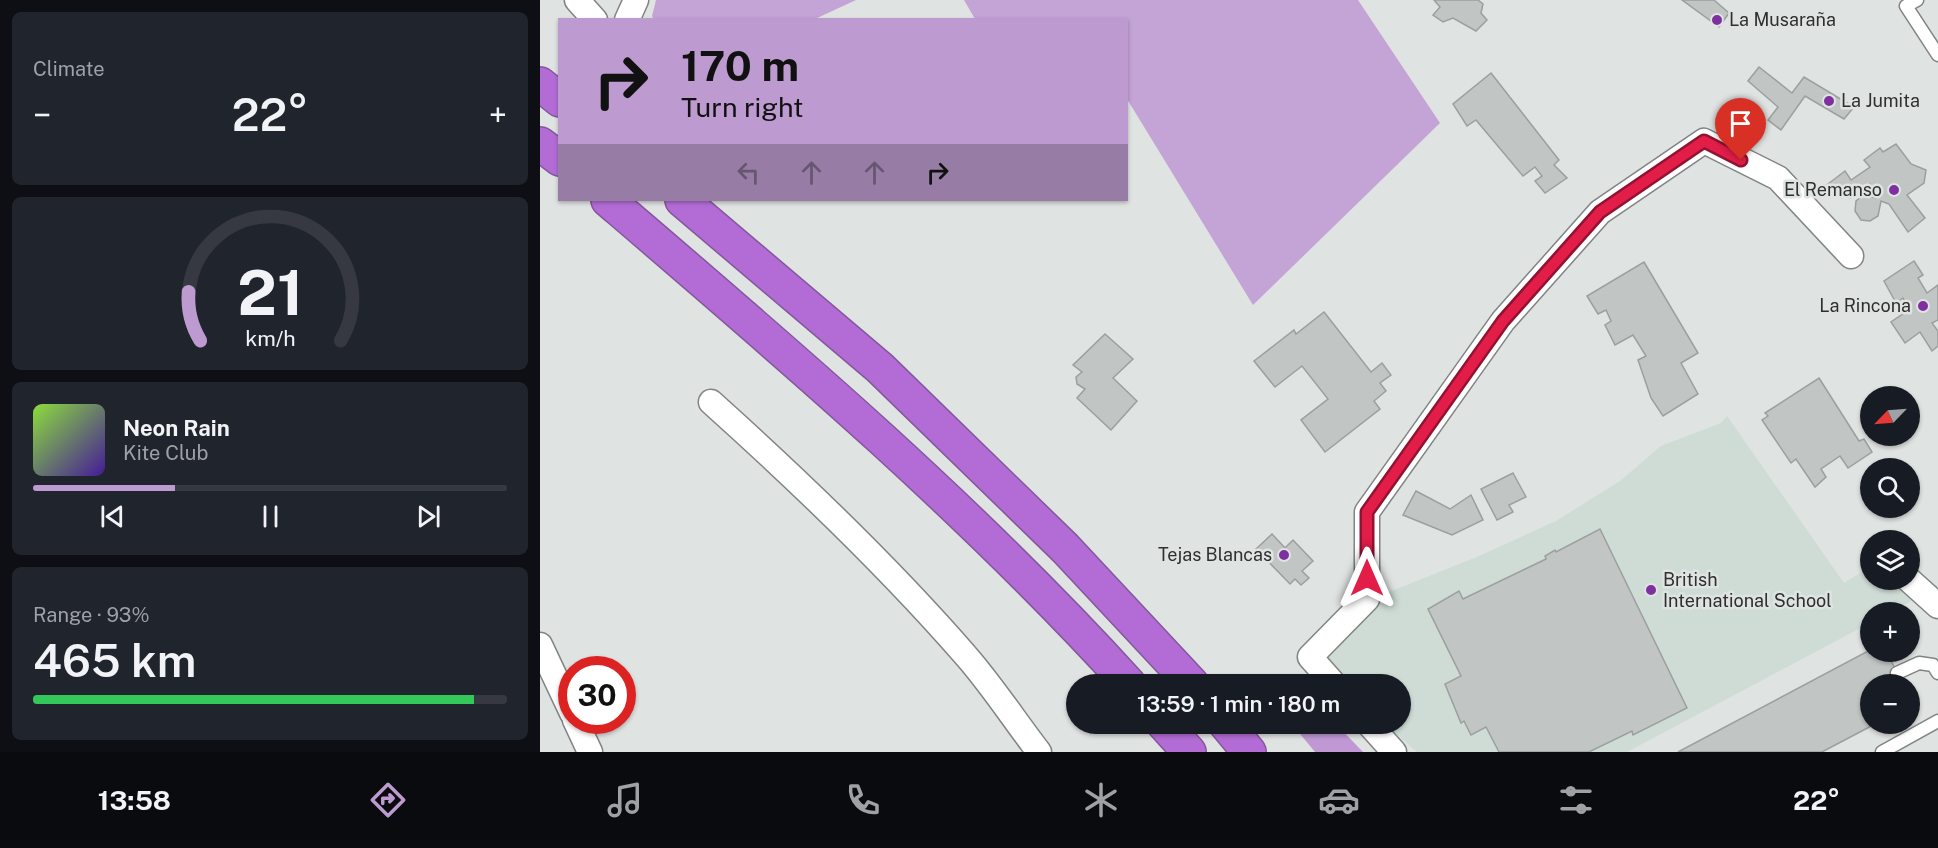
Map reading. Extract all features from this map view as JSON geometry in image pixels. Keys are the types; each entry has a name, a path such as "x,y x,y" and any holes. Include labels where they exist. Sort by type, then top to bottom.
{"highway":[{"path":"540,84 558,98"},
{"path":"540,144 558,158"},
{"path":"609,201 840,399 1026,575 1120,674"},
{"path":"683,201 880,368 1065,548 1183,674"},
{"path":"1173,734 1189,752"},
{"path":"1234,734 1250,752"}],"street":[{"path":"577,0 593,18"},
{"path":"628,18 636,0"},
{"path":"1325,674 1310,657 1367,599 1367,512 1503,321 1600,212 1704,141 1778,178 1851,256"},
{"path":"711,402 791,474 898,581 968,658 1039,752"},
{"path":"1920,590 1938,606"},
{"path":"540,645 558,683"},
{"path":"582,734 590,752"},
{"path":"1378,734 1394,752"}],"lane":[{"path":"1917,0 1906,6 1938,55"},
{"path":"1897,673 1919,663 1933,664 1938,673"},
{"path":"1882,752 1938,721"}],"shaded area":[{"path":"656,0 856,0 817,18 653,18"},
{"path":"964,0 1358,0 1440,123 1253,305 1128,101 1128,18 974,18"},
{"name":"British International School","path":"1727,416 1844,583 1860,573 1860,590 1908,590 1917,598 1910,602 1860,602 1860,628 1627,752 1417,752 1396,734 1411,734 1411,674 1331,674 1325,665 1327,650 1373,607 1379,596 1479,556 1556,521 1620,481 1661,446 1721,423"},
{"path":"1300,734 1346,734 1363,752 1315,752"}],"building":[{"path":"1434,0 1478,0 1483,4 1481,13 1487,20 1476,31 1453,18 1443,22 1433,15 1440,7"},
{"name":"La Musaraña","path":"1682,0 1714,0 1729,13 1719,27"},
{"name":"La Jumita","path":"1759,67 1792,93 1804,77 1854,107 1844,119 1805,96 1781,130 1768,120 1778,107 1748,81"},
{"path":"1491,73 1559,160 1554,165 1567,178 1545,193 1535,181 1542,176 1535,167 1523,176 1476,120 1467,126 1453,104"},
{"name":"El Remanso","path":"1896,144 1911,164 1926,170 1924,183 1907,195 1925,218 1908,232 1889,204 1881,201 1878,216 1870,221 1861,220 1855,211 1856,201 1864,195 1876,198 1876,193 1870,184 1850,198 1842,187 1830,194 1824,187 1845,171 1851,180 1870,167 1864,160 1880,148 1883,152"},
{"name":"La Rincona","path":"1914,261 1923,275 1918,278 1927,293 1938,285 1938,320 1932,323 1938,331 1938,346 1932,351 1920,332 1905,343 1891,322 1910,309 1903,298 1896,303 1884,281"},
{"path":"1644,262 1698,353 1681,363 1698,394 1663,416 1651,398 1638,360 1646,356 1633,335 1615,345 1605,325 1611,321 1606,310 1598,314 1587,296"},
{"path":"1324,312 1371,372 1382,363 1391,375 1380,383 1386,391 1374,401 1380,409 1325,452 1301,420 1328,399 1302,366 1275,387 1254,361 1294,330 1296,334"},
{"path":"1105,334 1133,359 1113,378 1137,401 1111,430 1077,398 1085,389 1077,384 1076,377 1082,372 1073,365"},
{"path":"1819,378 1860,441 1860,446 1868,446 1872,452 1848,468 1840,456 1821,469 1826,477 1815,487 1796,459 1791,463 1762,420 1768,416 1765,413"},
{"path":"1513,473 1526,497 1509,505 1513,512 1497,520 1481,489"},
{"path":"1416,491 1450,509 1471,495 1483,520 1452,535 1403,515"},
{"path":"1600,529 1687,708 1633,735 1632,731 1589,752 1499,752 1486,727 1471,735 1464,721 1461,723 1445,684 1461,676 1428,609 1459,591 1463,599 1546,559 1545,556 1555,550 1556,552"},
{"name":"Tejas Blancas","path":"1272,534 1285,548 1293,540 1313,561 1302,571 1309,578 1301,585 1295,579 1290,584 1256,549"},
{"path":"1860,655 1860,662 1892,662 1898,674 1860,674 1860,732 1822,752 1678,752"}],"place":[{"name":"La Musaraña","path":"1717,20"},
{"name":"La Jumita","path":"1829,101"},
{"name":"El Remanso","path":"1894,190"},
{"name":"La Rincona","path":"1923,306"},
{"name":"Tejas Blancas","path":"1284,555"},
{"name":"British International School","path":"1651,590"}],"route":[{"path":"1367,578 1367,512 1503,321 1600,212 1704,141 1741,160"}]}
